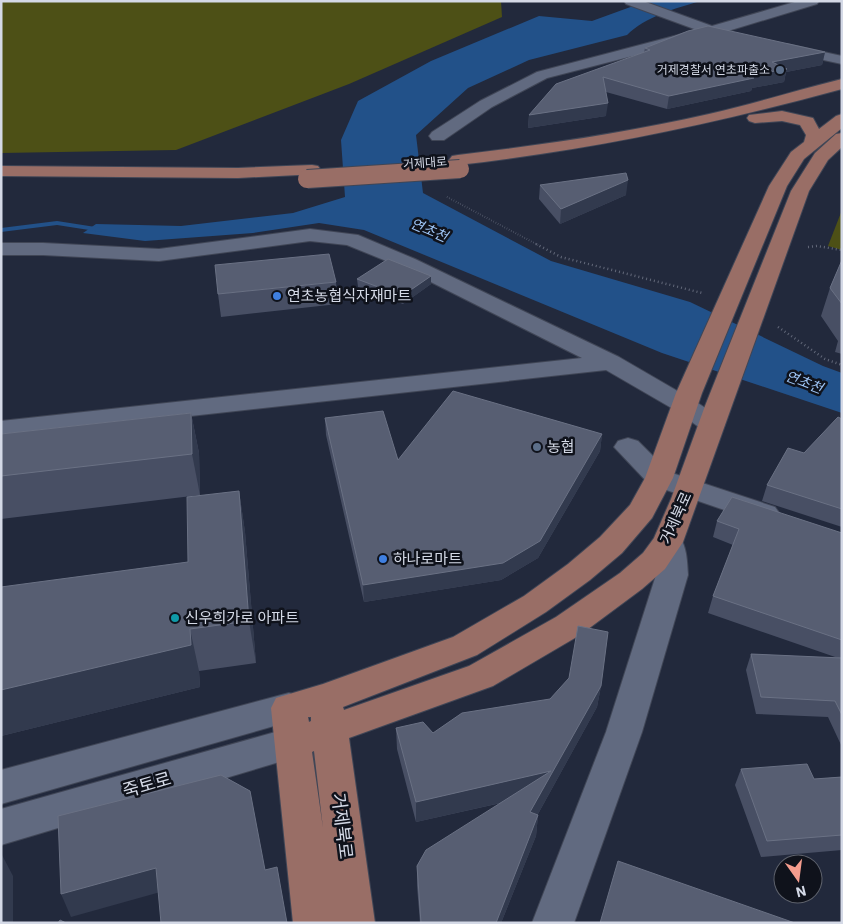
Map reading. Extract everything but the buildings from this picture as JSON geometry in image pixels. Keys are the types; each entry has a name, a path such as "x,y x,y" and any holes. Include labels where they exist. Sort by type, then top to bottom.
{"main road":[{"name":"거제대로","path":"459,165 656,131 712,119 842,84"},
{"name":"거제대로","path":"1,178 240,182 310,175 543,159 667,138 842,95"},
{"path":"748,119 782,116 806,121 813,130 812,143"},
{"name":"거제북로","path":"328,714 464,646 535,604 579,572 611,545 642,511 659,478 687,399 778,186 797,156 842,118"},
{"name":"거제북로","path":"291,725 481,676 568,626 631,581 654,561 668,542 690,488 715,415 800,191 821,157 842,138"},
{"name":"거제대로","path":"1,171 310,175"},
{"name":"거제북로","path":"328,714 354,923"},
{"path":"291,725 314,923"}],"street":[{"path":"438,136 486,104 542,76 814,1"},
{"path":"630,2 696,26 740,37"},
{"path":"778,46 842,60"},
{"path":"1,249 43,249 159,255 310,235 351,239 408,263 687,399 715,415"},
{"path":"1,429 610,362"},
{"path":"628,447 659,478 788,522"},
{"path":"553,923 630,714 672,575 672,555 668,542"},
{"path":"1,788 291,725"},
{"name":"죽토로","path":"1,826 291,725"}],"path":[{"path":"444,196 561,257 707,294"},
{"path":"773,324 825,360 842,365"}],"shaded area":[{"path":"1,1 501,1 502,17 349,84 176,150 1,153"},
{"path":"842,210 842,250 828,246"}],"water":[{"name":"연초천","path":"647,1 701,1 652,18 627,35 529,60 468,88 416,135 423,193 551,261 690,302 823,366 842,373 842,413 662,353 364,230 319,223 253,233 145,241 83,233 96,224 181,226 293,213 345,197 341,140 358,101 431,61 539,16 592,21"}],"waterway":[{"path":"1,230 57,223 102,230"}],"place":[{"name":"거제경찰서 연초파출소","path":"780,70"},
{"name":"연초농협식자재마트","path":"277,296"},
{"name":"농협","path":"537,447"},
{"name":"하나로마트","path":"383,559"},
{"name":"신우희가로 아파트","path":"175,618"}]}
